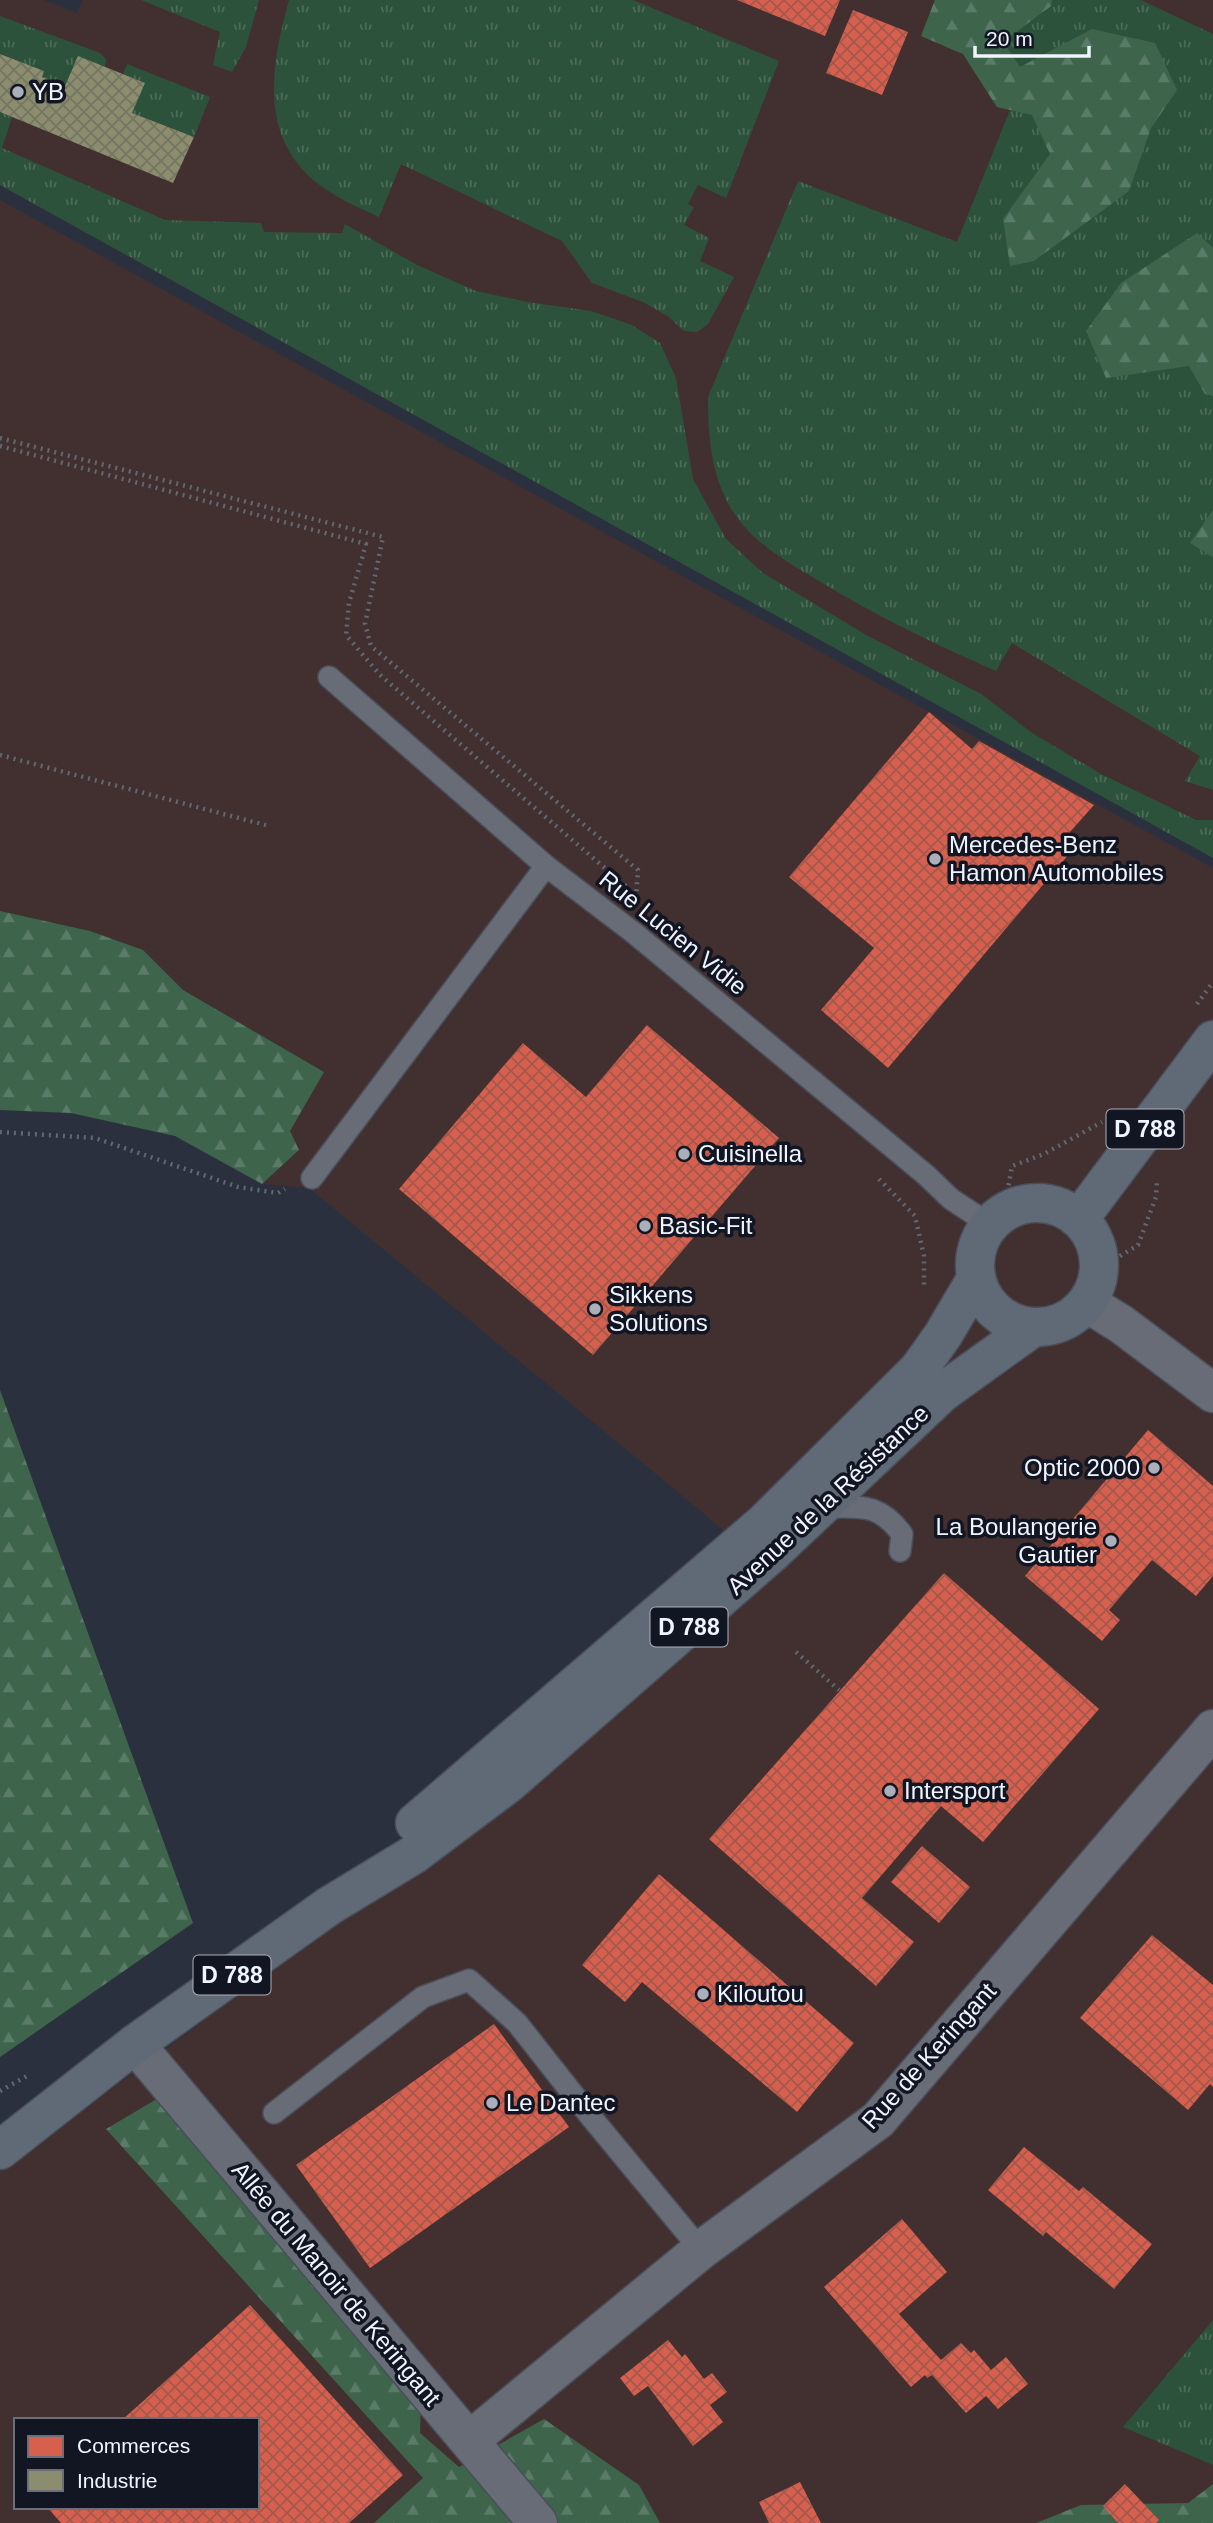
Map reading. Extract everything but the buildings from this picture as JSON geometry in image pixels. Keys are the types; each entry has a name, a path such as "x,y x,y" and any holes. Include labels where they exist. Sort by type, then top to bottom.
{"main road":[{"name":"D 788","path":"1079,1219 1213,1040"},
{"path":"1023,1203 1043,1203 1062,1208 1079,1219 1091,1233 1098,1251 1096,1287 1087,1303 1072,1317 1053,1326 1032,1328 1012,1323 996,1313 982,1297 974,1260 979,1241 997,1218 1023,1203"},
{"name":"Avenue de la Résistance","path":"329,1906 400,1836 764,1522 919,1369 976,1279"},
{"name":"Avenue de la Résistance","path":"0,2150 126,2051 329,1906 413,1855 509,1783 823,1507 943,1392 1032,1328"},
{"name":"Avenue de la Résistance","path":"0,2127 126,2051"}],"street":[{"path":"1087,1303 1121,1324 1213,1393"},
{"name":"Rue de Keringant","path":"468,2441 701,2250 878,2120 1213,1729"},
{"name":"Allée du Manoir de Keringant","path":"126,2051 538,2523"}],"lane":[{"name":"Rue Lucien Vidie","path":"329,677 546,866 634,933 926,1175 951,1199 997,1218"},
{"path":"312,1178 546,866"},
{"path":"823,1507 871,1508 892,1522 902,1534 900,1551"},
{"path":"274,2113 423,1997 469,1980 517,2023 701,2250"}],"path":[{"path":"0,438 383,537 365,624 371,646 638,870 634,933"},
{"path":"0,446 366,544 349,603 345,635 380,675 627,886 634,933"},
{"path":"0,755 269,826"},
{"path":"997,1218 1012,1166 1044,1154 1112,1116"},
{"path":"0,1132 94,1138 238,1187 278,1193 312,1178"},
{"path":"869,1170 915,1216 924,1256 923,1298"},
{"path":"796,1651 839,1690"}],"shaded area":[{"path":"0,0 44,0 77,13 83,0 1213,0 1213,857 0,185"},
{"path":"0,200 1213,868 1213,2320 1124,2426 1213,2465 1213,2523 0,2523 0,2171 278,1966 529,1788 774,1575 696,1507 309,1188 262,1184 299,1150 289,1131 324,1072 183,990 143,950 90,931 0,911"}],"green space":[{"path":"141,0 259,0 246,47 232,72 213,65 220,32"},
{"path":"289,0 633,0 779,61 726,198 698,185 688,204 694,207 684,225 709,238 700,261 734,277 708,324 697,332 684,331 669,317 643,302 592,283 562,241 401,164 379,217 327,190 304,171 289,151 279,128 274,78"},
{"path":"935,0 1141,0 1213,34 1213,790 1185,781 1200,756 1012,643 996,671 884,618 795,567 760,542 740,522 719,483 710,440 708,397 798,181 957,242 1010,110 997,107 963,54 921,36"},
{"path":"935,0 1052,0 1051,6 1003,42 1020,67 1092,29 1155,43 1177,90 1151,128 1129,191 1034,261 1010,266 1003,219 1050,154 1032,115 997,107 963,54 921,36"},
{"path":"0,16 100,53 106,59 105,67 65,86 42,77 0,54"},
{"path":"127,64 210,97 194,137 132,113 144,83 123,74"},
{"path":"0,112 12,117 2,148 165,220 261,223 264,232 342,233 345,224 417,265 476,291 591,311 632,325 660,343 676,378 693,479 726,539 763,573 868,636 981,694 1032,733 1101,774 1196,820 1213,820 1213,858 0,185"},
{"path":"1197,233 1213,248 1213,396 1205,394 1189,366 1106,378 1086,331 1121,283"},
{"path":"1213,510 1213,557 1190,543"},
{"path":"0,911 90,931 143,950 183,990 324,1072 290,1131 299,1150 262,1184 175,1136 71,1113 0,1110"},
{"path":"0,1390 193,1923 0,2057"},
{"path":"172,2090 422,2356 420,2433 459,2467 544,2419 639,2485 660,2523 374,2523 423,2478 106,2129"},
{"path":"1213,2320 1213,2465 1123,2427"},
{"path":"1213,2484 1213,2523 1036,2523 1081,2505 1188,2503"}],"place":[{"name":"YB","path":"18,92"},
{"name":"Mercedes-Benz Hamon Automobiles","path":"935,859"},
{"name":"Cuisinella","path":"684,1154"},
{"name":"Basic-Fit","path":"645,1226"},
{"name":"Sikkens Solutions","path":"595,1309"},
{"name":"Optic 2000","path":"1154,1468"},
{"name":"La Boulangerie Gautier","path":"1111,1541"},
{"name":"Intersport","path":"890,1791"},
{"name":"Kiloutou","path":"703,1994"},
{"name":"Le Dantec","path":"492,2103"}]}
